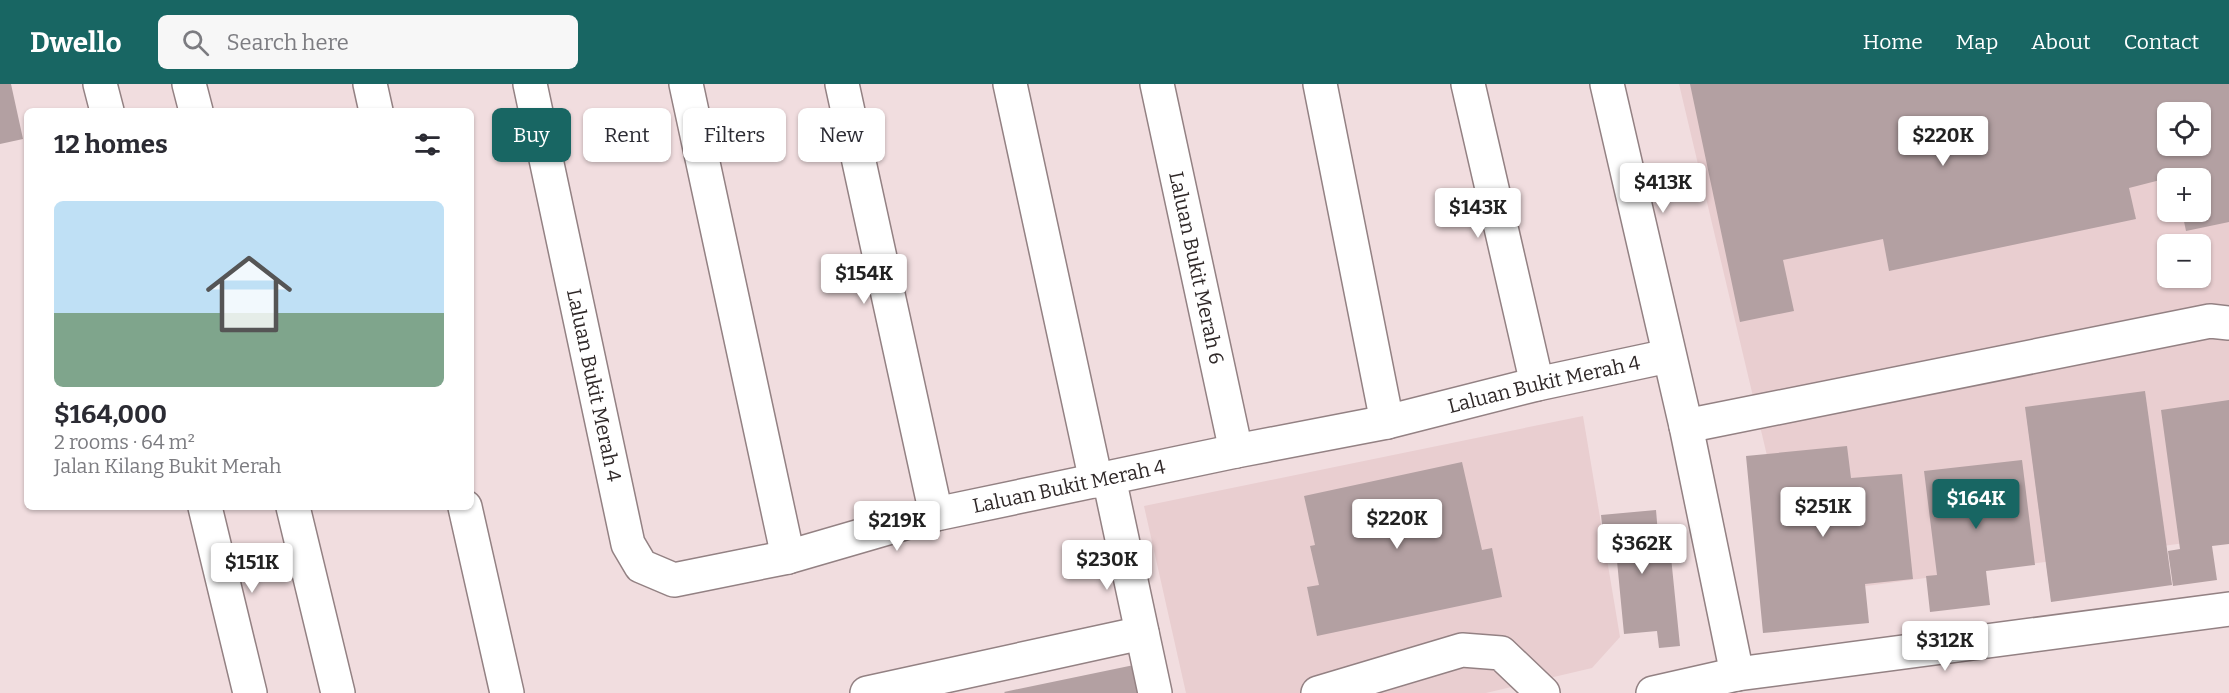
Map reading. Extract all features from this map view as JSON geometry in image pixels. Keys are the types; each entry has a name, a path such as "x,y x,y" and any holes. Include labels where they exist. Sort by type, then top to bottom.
{"street":[{"path":"100,84 106,108"},
{"path":"189,84 195,108"},
{"path":"370,84 375,108"},
{"name":"Laluan Bukit Merah 4","path":"531,84 628,544 641,566 674,580 788,557 936,514 1387,422 1537,384 1668,356"},
{"path":"686,84 788,557"},
{"path":"842,84 936,514"},
{"path":"1010,84 1155,693"},
{"name":"Laluan Bukit Merah 6","path":"1157,84 1236,451"},
{"path":"1320,84 1387,422"},
{"path":"1468,84 1537,384"},
{"path":"1607,84 1686,426 1737,674"},
{"path":"1686,426 2210,321 2229,323"},
{"path":"205,510 250,693"},
{"path":"294,510 338,693"},
{"path":"466,510 507,693"},
{"path":"1653,693 1737,674 2229,609"},
{"path":"867,693 1142,633"},
{"path":"1318,693 1462,650 1501,653 1543,693"}],"shaded area":[{"path":"1679,84 2229,84 2229,537 1800,595"},
{"path":"1583,416 1620,637 1592,668 1486,693 1186,693 1144,506"}],"building":[{"path":"0,84 11,84 23,139 0,144"},
{"path":"1690,84 2229,84 2229,222 2186,231 2184,222 2211,222 2211,168 2157,168 2157,181 2129,188 2136,219 1889,271 1883,239 1783,260 1794,311 1740,322"},
{"path":"2145,391 2172,585 2051,602 2025,407"},
{"path":"2229,400 2229,544 2212,546 2217,580 2173,586 2168,551 2180,549 2161,410"},
{"path":"1847,446 1851,478 1902,474 1913,579 1865,584 1869,623 1763,633 1746,456"},
{"path":"2022,460 2035,565 1986,571 1990,605 1930,612 1926,576 1937,575 1924,471"},
{"path":"1462,462 1482,550 1492,548 1502,597 1317,636 1307,587 1319,585 1310,546 1315,545 1304,496"},
{"path":"1656,510 1660,558 1671,557 1680,646 1659,648 1657,631 1624,634 1617,561 1606,562 1601,515"},
{"path":"1134,665 1140,693 1004,692"}]}
